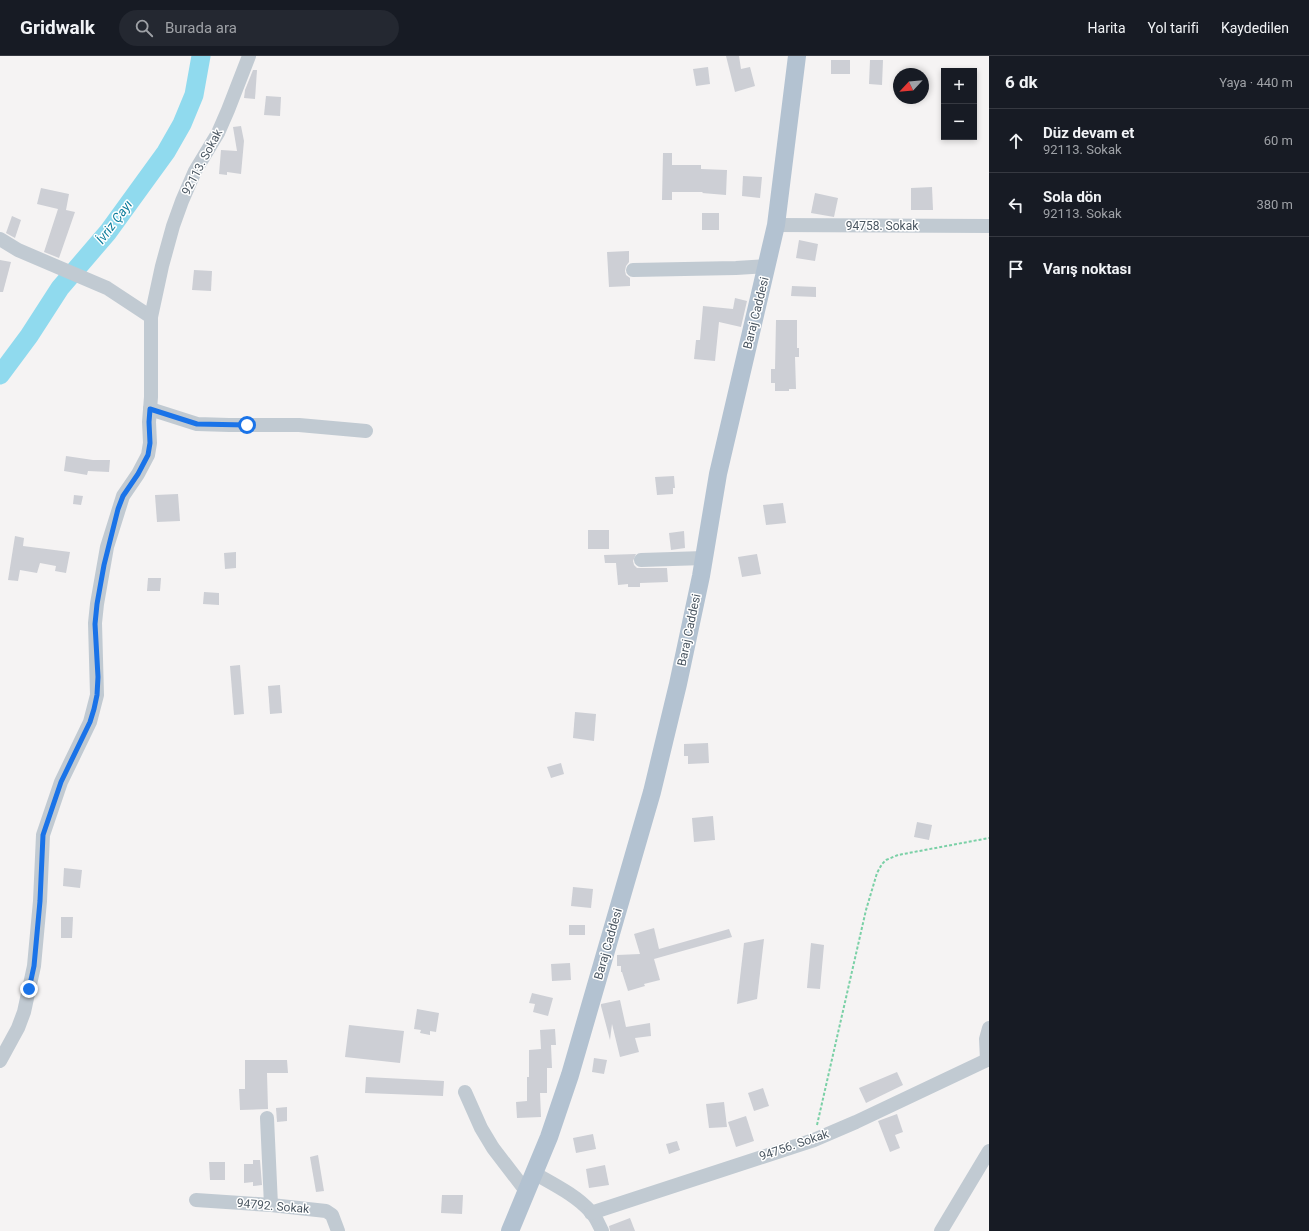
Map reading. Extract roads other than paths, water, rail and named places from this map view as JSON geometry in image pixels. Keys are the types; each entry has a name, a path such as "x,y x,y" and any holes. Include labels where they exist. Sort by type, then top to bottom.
{"main road":[{"name":"Baraj Caddesi","path":"510,1231 548,1137 570,1075 652,792 678,684 704,558 718,474 776,225 797,56"}],"street":[{"name":"92113. Sokak","path":"0,1061 18,1028 24,1012 34,966 40,901 43,835 61,782 90,722 97,695 95,624 104,565 118,509 123,496 138,474 148,455 150,443 149,422 152,374 151,317 162,266 173,226 182,201 195,172 218,133 249,56"},
{"name":"94758. Sokak","path":"776,225 989,226"},
{"path":"0,239 18,250 95,283 120,296 151,317"},
{"path":"633,270 767,266"},
{"path":"150,409 197,424 299,424 366,431"},
{"path":"641,560 704,558"},
{"path":"988,1060 986,1039 989,1028"},
{"name":"94756. Sokak","path":"592,1213 814,1140 988,1060"},
{"path":"465,1092 481,1128 493,1148 526,1191"},
{"path":"267,1118 271,1206"},
{"path":"941,1231 989,1151"},
{"path":"534,1173 570,1194 592,1213 602,1231"},
{"name":"94792. Sokak","path":"196,1200 326,1211 332,1215 338,1231"}],"waterway":[{"name":"İvriz Çayı","path":"0,375 29,336 60,288 108,232 166,152 182,124 194,95 201,56"}]}
